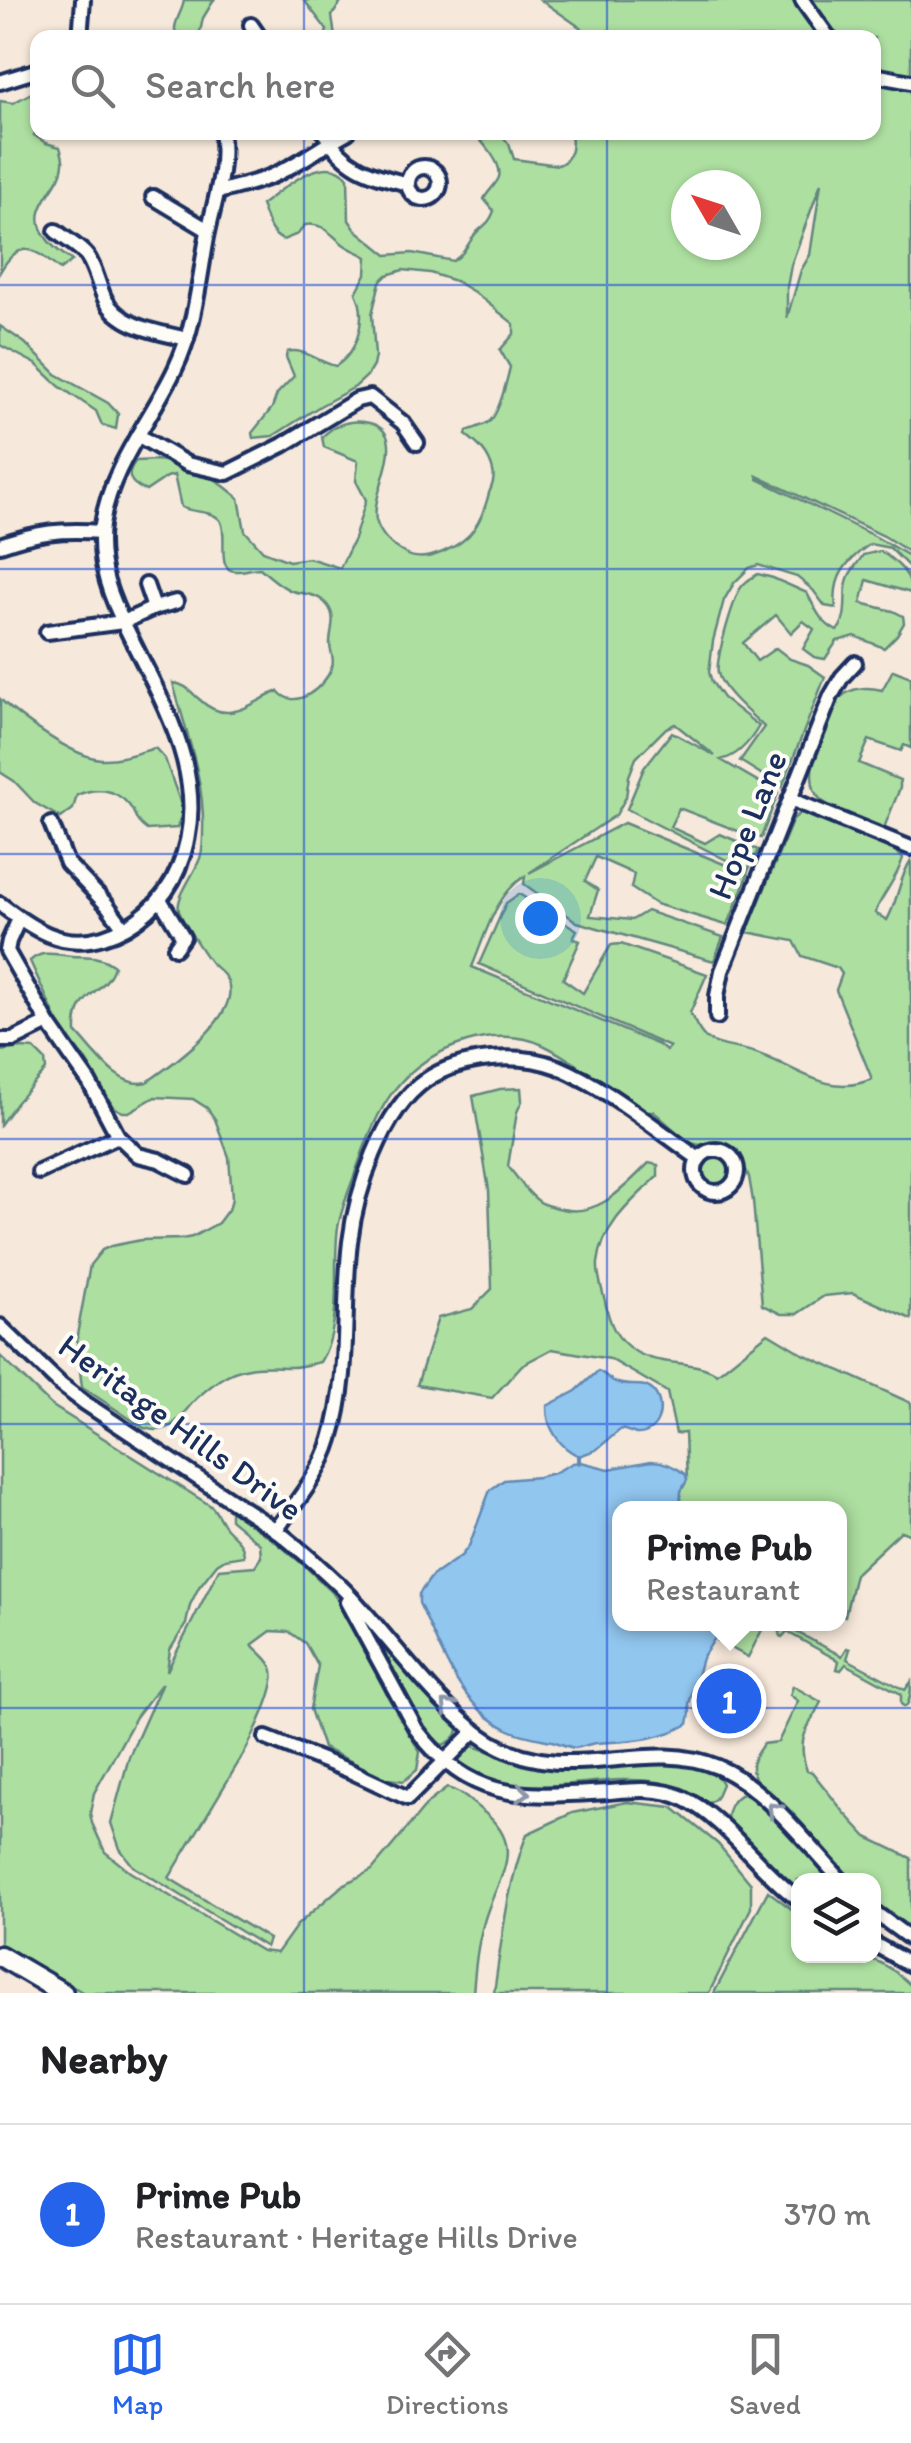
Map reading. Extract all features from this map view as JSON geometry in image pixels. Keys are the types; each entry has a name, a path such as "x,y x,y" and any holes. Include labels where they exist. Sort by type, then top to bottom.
{"street":[{"path":"81,30 83,0"},
{"path":"802,0 823,30"},
{"path":"250,25 254,30"},
{"path":"0,82 30,73"},
{"path":"881,76 911,82"},
{"path":"0,904 56,940 96,939 124,928 161,900 184,854 192,805 189,780 173,728 105,578 101,532 104,509 121,465 166,388 187,339 218,192 221,140"},
{"path":"218,192 267,178 311,156 324,140"},
{"path":"329,140 346,160 366,173 408,184"},
{"path":"153,198 208,230"},
{"path":"56,232 85,253 107,302 122,318 143,328 187,339"},
{"path":"138,436 187,464 227,473 283,445 357,400 370,397 404,422 418,444"},
{"path":"0,545 67,529 101,532"},
{"path":"146,585 154,608"},
{"path":"47,632 123,622 176,602"},
{"name":"Hope Lane","path":"718,1017 722,971 832,696 855,663"},
{"path":"790,798 911,848"},
{"path":"50,824 67,864 124,928"},
{"path":"161,900 183,937 175,948"},
{"path":"19,919 7,951 118,1136 138,1154 188,1174"},
{"path":"0,1040 14,1040 48,1023"},
{"path":"276,1530 318,1469 338,1413 346,1348 350,1242 365,1180 391,1120 425,1080 477,1060 518,1059 554,1066 598,1089 699,1158"},
{"path":"39,1172 118,1136"},
{"name":"Heritage Hills Drive","path":"0,1326 85,1403 276,1530 329,1575 438,1695 494,1744 536,1760 586,1764 659,1756 721,1768 755,1790 834,1873"},
{"name":"Heritage Hills Drive","path":"329,1575 359,1622 416,1729 459,1774 500,1790 552,1794 650,1790 683,1798 714,1819 791,1894"},
{"path":"266,1738 408,1798 475,1731"},
{"path":"881,1917 911,1939"},
{"path":"881,1948 911,1965"},
{"path":"0,1956 63,1993"}],"green space":[{"path":"184,0 214,0 200,30 175,30"},
{"path":"304,0 342,0 332,16 334,30 327,30"},
{"path":"541,0 911,0 911,553 884,536 757,476 911,557 911,569 890,548 870,544 842,571 836,587 836,608 825,606 797,577 758,565 734,583 724,600 709,672 723,698 759,726 743,748 721,760 778,793 761,838 679,808 670,827 705,843 720,834 758,850 748,871 627,809 644,768 672,732 715,756 675,724 636,758 626,797 616,815 529,873 624,823 748,874 726,925 656,904 631,888 634,874 596,857 585,881 598,890 590,916 632,920 647,911 723,937 714,961 577,922 524,884 525,876 498,905 472,967 666,1051 670,1047 479,964 506,903 519,894 577,930 573,938 580,941 563,979 583,993 611,945 621,944 707,974 690,1013 707,1039 768,1057 811,1078 840,1085 856,1084 872,1079 836,990 842,974 838,968 802,956 794,941 747,932 793,819 802,812 869,837 903,858 875,913 887,920 911,860 911,1319 853,1293 824,1296 797,1314 781,1314 762,1305 753,1201 742,1160 713,1142 688,1142 653,1111 637,1111 579,1066 543,1045 515,1037 485,1038 424,1061 408,1074 383,1106 340,1219 335,1314 320,1362 236,1372 219,1380 168,1427 144,1428 82,1387 77,1335 90,1265 102,1250 111,1246 192,1237 218,1223 232,1198 229,1157 215,1119 193,1099 155,1097 129,1112 113,1107 87,1062 60,1027 30,961 50,954 94,957 114,966 80,1008 76,1032 107,1067 126,1080 147,1082 202,1038 225,1008 229,994 227,980 203,952 179,911 180,898 202,852 203,812 194,756 173,683 184,686 219,711 247,707 278,691 285,697 301,698 323,682 332,667 333,620 328,606 320,599 288,589 260,568 229,569 225,565 220,520 181,507 174,475 146,491 133,482 130,471 136,461 156,460 172,462 191,473 215,479 239,498 245,531 263,551 289,561 309,558 340,568 366,500 356,481 358,461 324,447 322,437 341,425 364,422 379,427 387,436 389,448 376,507 380,531 391,544 414,557 443,552 461,542 483,512 494,474 479,446 466,435 490,421 497,411 510,367 500,350 514,334 514,324 455,281 403,270 387,275 380,282 372,314 375,356 367,376 273,436 253,438 252,433 272,408 277,394 294,376 287,352 299,352 336,366 350,352 361,322 356,293 366,274 367,257 317,225 305,225 298,234 283,240 271,230 261,205 304,175 328,168 339,170 348,178 349,220 387,255 412,253 453,261 494,211 484,199 498,180 498,166 480,140 506,140 514,159 558,165 570,152 572,140 881,140 881,30 584,30","holes":["821,183 810,255 801,270 787,318 791,265"]},
{"path":"30,94 30,140 60,147 61,173 39,217 47,239 72,261 60,270 35,252 21,250 0,272 0,101 13,103"},
{"path":"0,326 25,343 56,374 108,403 118,414 116,429 102,425 96,411 59,386 36,364 0,345"},
{"path":"880,551 902,569 911,593 867,580 861,603 903,616 904,623 897,635 884,648 855,636 837,641 825,659 814,657 803,649 814,629 803,621 791,633 776,615 743,643 757,661 776,648 825,677 782,787 740,761 764,727 731,695 718,673 722,644 737,596 744,584 758,574 773,578 807,593 822,620 837,631 844,618 850,573 863,555"},
{"path":"893,670 911,677 911,748 904,745 901,751 869,740 859,763 900,780 884,828 826,804 814,790 812,776 822,728 837,701 854,690 882,690"},
{"path":"0,699 48,735 89,757 114,758 155,748 165,759 183,810 177,828 147,830 123,799 105,791 77,795 73,809 61,818 35,803 0,772"},
{"path":"34,1049 45,1060 46,1070 0,1125 0,1051"},
{"path":"521,1088 522,1101 508,1166 542,1203 575,1211 588,1209 610,1198 649,1163 658,1165 658,1176 612,1225 598,1263 611,1324 629,1347 646,1357 698,1366 717,1374 768,1333 803,1354 911,1403 911,1535 901,1531 855,1574 847,1608 847,1501 680,1501 687,1480 685,1433 676,1434 667,1392 610,1359 552,1349 522,1365 492,1398 417,1385 438,1318 472,1309 492,1289 489,1190 473,1096"},
{"path":"716,1154 730,1163 731,1169 722,1183 716,1184 702,1175 701,1169 710,1155"},
{"path":"0,1356 51,1405 211,1506 240,1543 244,1556 217,1564 199,1587 186,1624 170,1650 167,1671 219,1569 255,1566 261,1557 260,1544 230,1519 230,1510 276,1542 332,1592 352,1621 388,1697 420,1752 417,1770 404,1781 388,1779 323,1748 310,1709 318,1666 305,1643 289,1632 271,1631 252,1645 273,1671 264,1711 246,1750 169,1878 269,1939 266,1947 133,1866 120,1849 111,1823 129,1757 162,1683 136,1717 94,1793 90,1813 105,1852 130,1872 262,1951 277,1953 297,1925 343,1885 372,1870 429,1802 447,1788 452,1789 495,1823 507,1850 482,1931 473,1993 84,1993 0,1943"},
{"path":"722,1631 761,1631 748,1657 718,1641"},
{"path":"795,1631 842,1656 850,1649 847,1659 905,1690 911,1682 907,1705 901,1704 901,1694 846,1664 837,1669 839,1661 787,1632 782,1637 779,1633"},
{"path":"382,1640 457,1724 457,1734 450,1742 443,1745 434,1739 415,1717 378,1647 377,1641"},
{"path":"793,1686 821,1702 803,1742 807,1771 812,1772 867,1837 911,1858 911,1930 881,1907 881,1873 844,1873 755,1778 752,1766 756,1754 763,1744 778,1742 798,1701 790,1695"},
{"path":"469,1745 544,1767 693,1766 712,1773 722,1784 716,1798 708,1804 658,1782 555,1786 503,1783 480,1776 459,1762 460,1754"},
{"path":"742,1794 764,1807 825,1873 791,1873 791,1884 728,1821 730,1805"},
{"path":"627,1802 672,1807 718,1844 751,1884 751,1908 709,1993 494,1993 510,1892 527,1834 572,1813"},
{"path":"768,1891 791,1909 791,1963 880,1963 911,1986 911,1993 714,1993"}],"water":[{"path":"598,1371 618,1383 651,1389 658,1399 660,1413 650,1430 636,1434 621,1429 596,1450 579,1456 556,1436 547,1406 576,1391"},
{"path":"581,1462 609,1469 661,1462 686,1475 687,1480 680,1501 612,1501 612,1631 719,1631 702,1658 689,1704 688,1724 656,1737 575,1748 507,1729 476,1706 463,1691 435,1639 419,1603 419,1594 432,1576 469,1546 490,1490 504,1480 538,1477"}],"waterway":[{"path":"579,1456 579,1463"}],"place":[{"name":"Prime Pub","path":"729,1701"}]}
